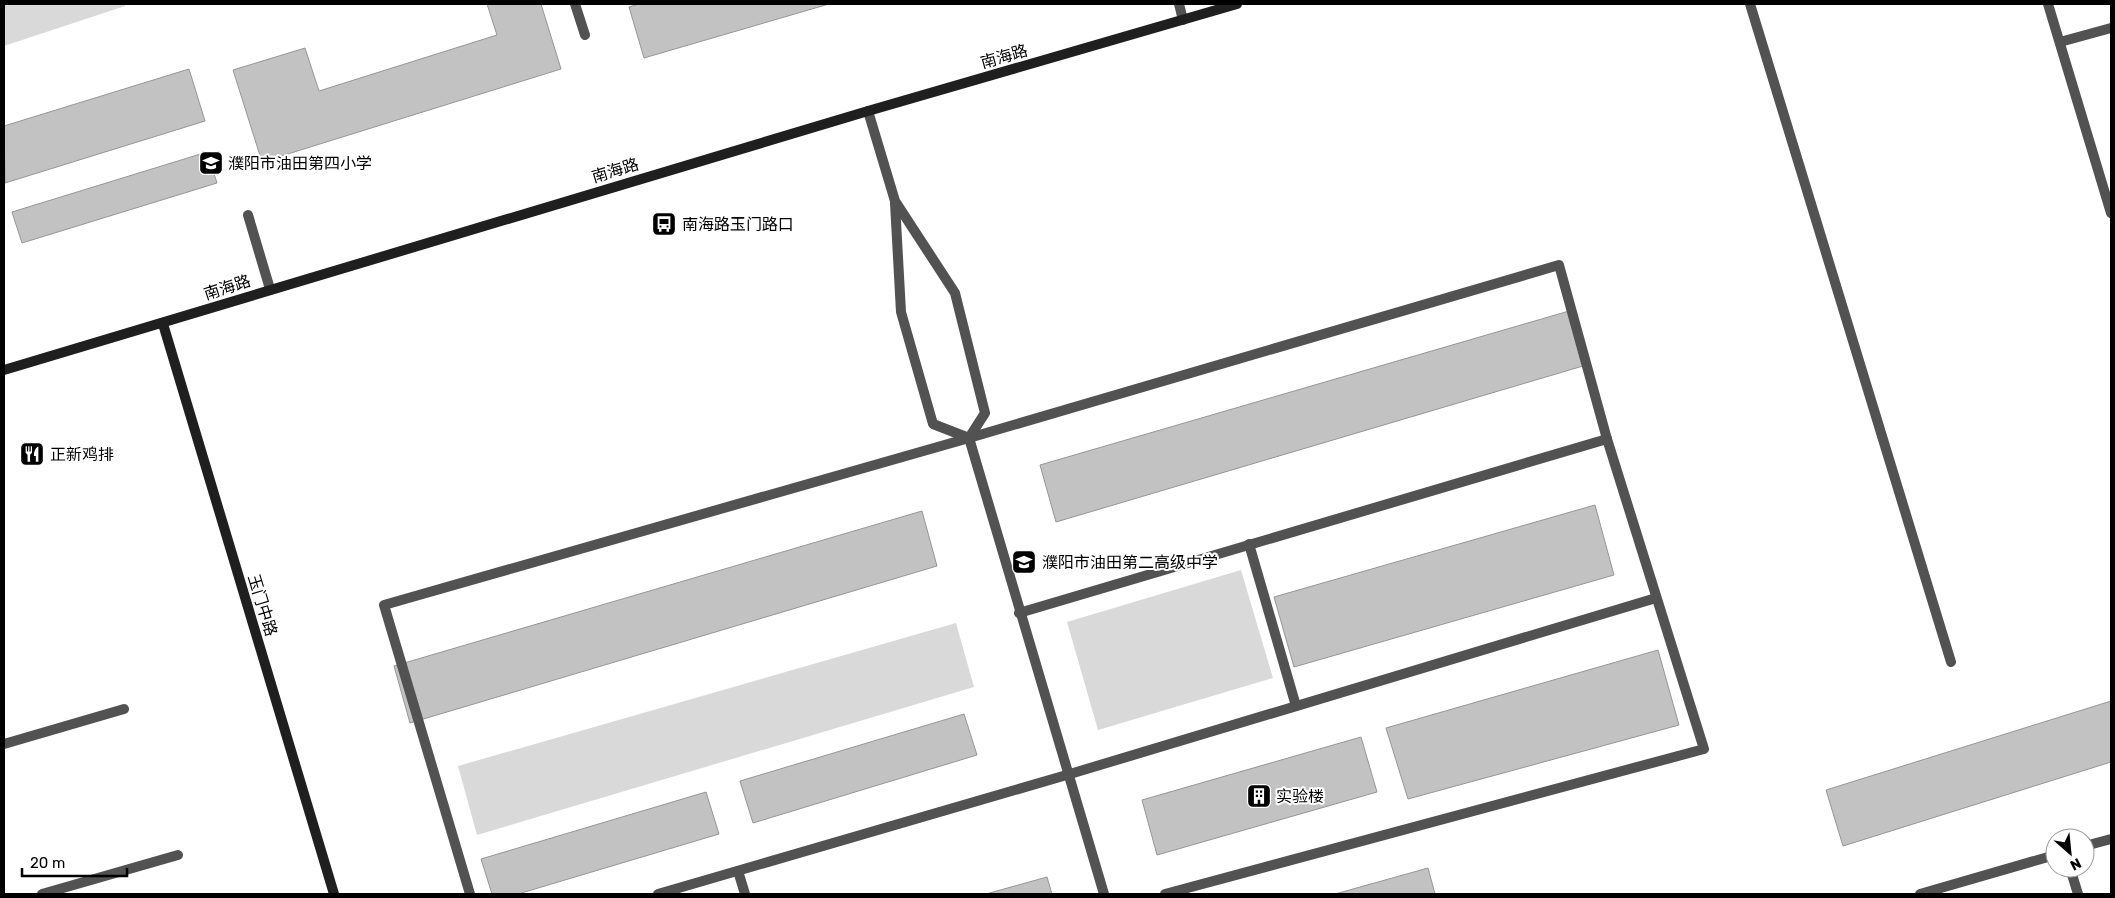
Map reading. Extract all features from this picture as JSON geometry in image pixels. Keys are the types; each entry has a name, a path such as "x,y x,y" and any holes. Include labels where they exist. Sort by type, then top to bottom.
{"street":[{"path":"575,4 585,35"},
{"path":"1179,4 1183,20"},
{"name":"南海路","path":"4,370 163,324 270,289 868,111 1237,4"},
{"path":"1750,4 1951,662"},
{"path":"2048,4 2111,213"},
{"path":"2060,42 2111,28"},
{"path":"868,111 895,201 901,312 933,424 969,438"},
{"path":"895,201 955,293 986,413 969,438"},
{"path":"248,215 270,289"},
{"path":"470,894 384,605 969,438 1559,265 1607,439 1704,749 1165,894"},
{"name":"玉门中路","path":"163,324 334,894"},
{"path":"969,438 1019,613 1070,774 1104,894"},
{"path":"1019,613 1607,439"},
{"path":"1249,544 1296,706"},
{"path":"658,894 1070,774 1656,598"},
{"path":"4,744 124,709"},
{"path":"2095,843 2111,839"},
{"path":"42,894 178,855"},
{"path":"1920,894 2045,858"},
{"path":"738,871 745,894"},
{"path":"2073,878 2078,894"}],"shaded area":[{"path":"4,4 125,4 125,6 4,46"},
{"path":"1241,570 1273,678 1098,730 1067,622"},
{"path":"956,623 974,687 477,835 458,766"}],"building":[{"path":"487,4 541,4 561,69 262,162 233,70 305,48 319,91 497,35"},
{"path":"639,4 829,4 644,58 629,7"},
{"path":"189,69 205,121 5,183 4,126"},
{"path":"207,152 217,183 22,243 12,212"},
{"path":"1569,311 1583,366 1056,522 1040,465"},
{"path":"1595,505 1614,575 1294,667 1274,597"},
{"path":"922,511 937,566 410,723 394,666"},
{"path":"1658,650 1679,725 1408,799 1386,728"},
{"path":"2111,701 2111,762 1843,846 1826,790"},
{"path":"964,714 977,755 753,823 740,781"},
{"name":"实验楼","path":"1361,737 1377,792 1157,855 1142,800"},
{"path":"706,792 719,834 518,894 492,894 481,859"},
{"path":"1428,868 1435,894 1335,894"},
{"path":"1047,877 1052,894 986,894"}],"place":[{"name":"濮阳市油田第四小学","path":"211,163"},
{"name":"南海路玉门路口","path":"664,224"},
{"name":"正新鸡排","path":"32,454"},
{"name":"濮阳市油田第二高级中学","path":"1024,562"},
{"name":"实验楼","path":"1259,796"}]}
